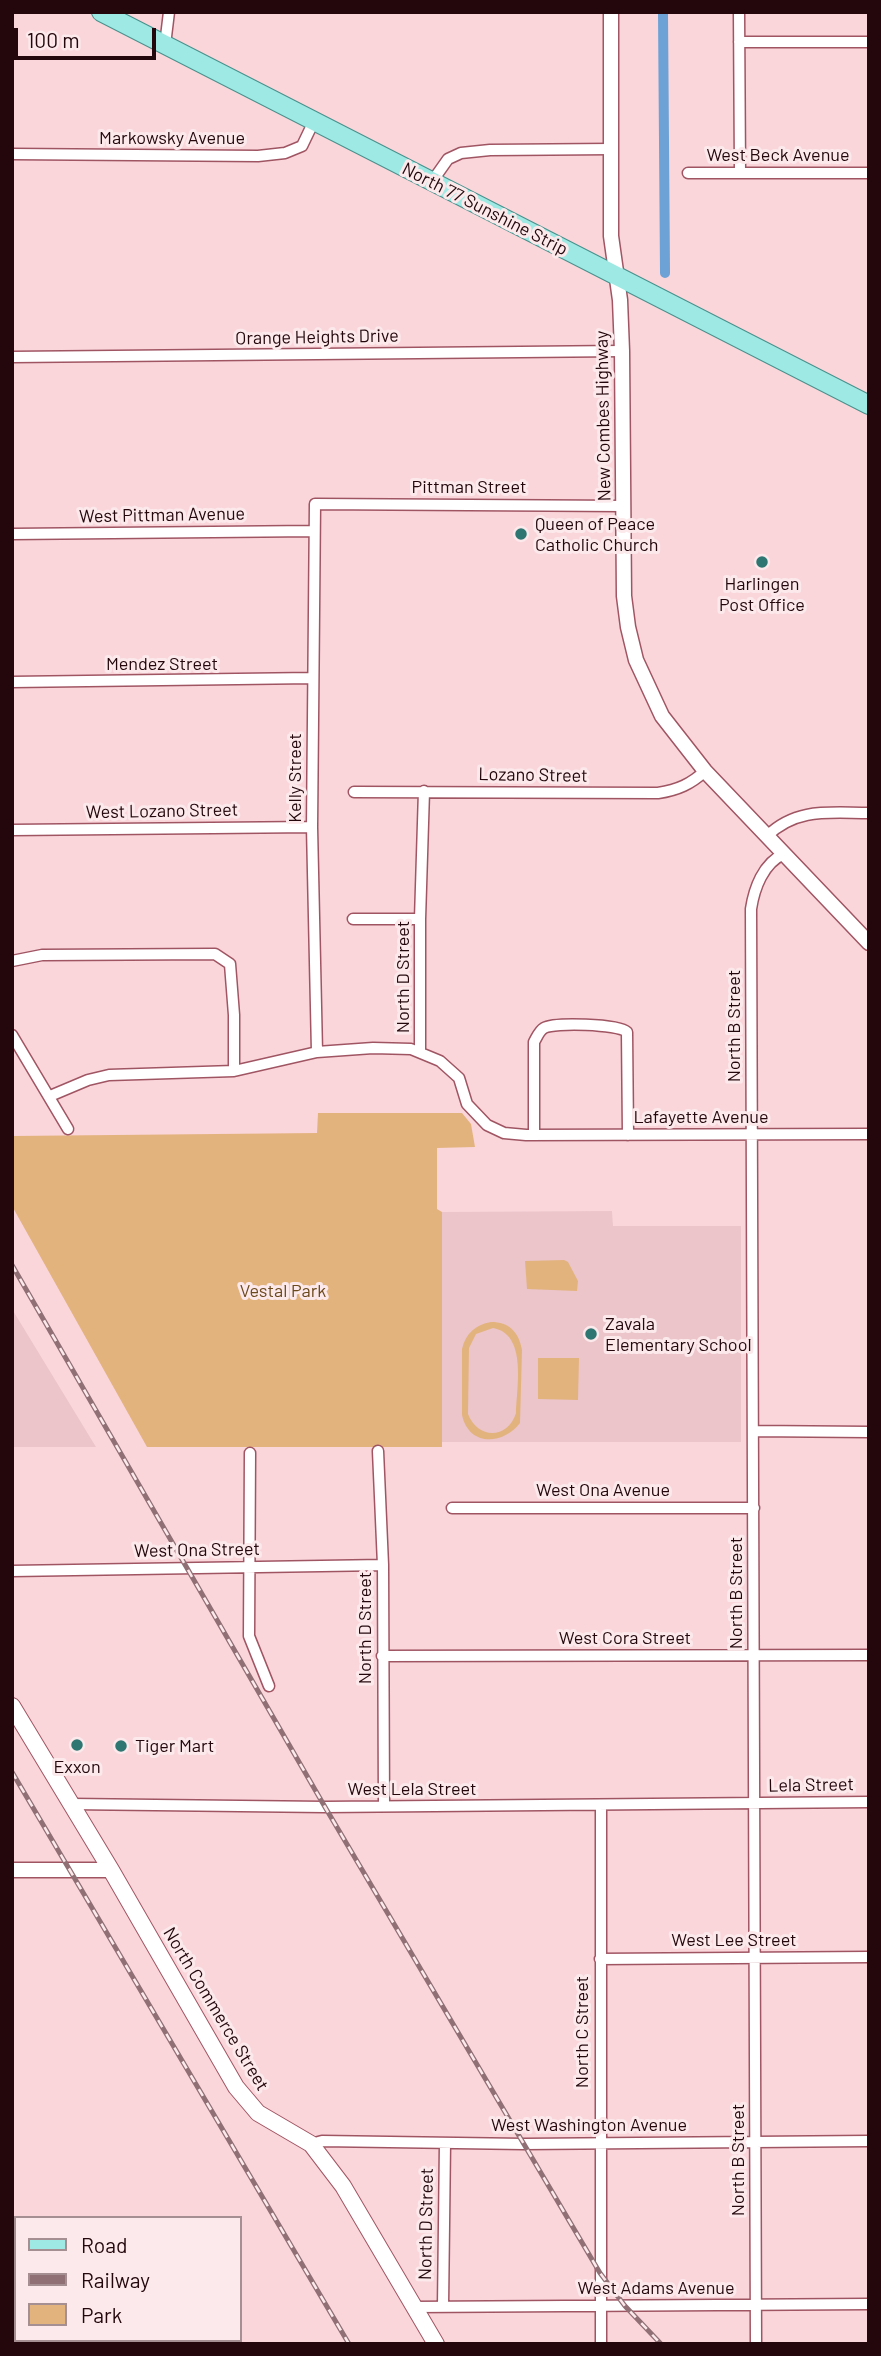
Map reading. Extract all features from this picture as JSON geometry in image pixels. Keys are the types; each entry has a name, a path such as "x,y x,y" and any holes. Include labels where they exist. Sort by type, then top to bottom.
{"main road":[{"name":"North 77 Sunshine Strip","path":"101,12 869,405"},
{"name":"North Commerce Street","path":"12,1706 111,1870 236,2087 258,2113 311,2144 343,2186 436,2344"}],"street":[{"path":"165,45 169,12"},
{"name":"New Combes Highway","path":"611,12 611,236 620,300 622,351 624,596 636,660 662,716 705,771 869,943"},
{"path":"739,12 740,173"},
{"path":"739,42 869,42"},
{"name":"Markowsky Avenue","path":"12,154 258,156 285,153 302,146 314,121"},
{"path":"431,183 448,159 461,153 490,150 612,149"},
{"name":"West Beck Avenue","path":"688,173 869,173"},
{"name":"Orange Heights Drive","path":"12,358 622,351"},
{"name":"Pittman Street","path":"315,503 623,506"},
{"name":"Kelly Street","path":"315,503 312,827 317,1052"},
{"name":"West Pittman Avenue","path":"12,534 313,531"},
{"name":"Mendez Street","path":"12,682 312,678"},
{"name":"Lozano Street","path":"354,792 659,793 680,789 705,771"},
{"name":"North D Street","path":"424,791 420,1052 440,1061 459,1078 467,1104 487,1125 505,1133 534,1135"},
{"path":"767,836 790,819 806,814 869,813"},
{"name":"West Lozano Street","path":"12,830 312,827"},
{"name":"North B Street","path":"756,2344 751,909 761,876 778,857 785,854"},
{"path":"353,919 420,919"},
{"path":"12,961 42,955 215,954 230,964 234,1071"},
{"path":"534,1135 534,1042 541,1030 548,1026 592,1025 622,1027 627,1032 628,1135"},
{"path":"12,1035 68,1129"},
{"path":"50,1096 88,1080 108,1075 234,1071 317,1052 373,1048 411,1049 420,1052"},
{"name":"Lafayette Avenue","path":"534,1135 869,1135"},
{"path":"753,1431 869,1432"},
{"name":"North D Street","path":"378,1451 383,1565 384,1806"},
{"path":"250,1454 249,1636 269,1686"},
{"name":"West Ona Avenue","path":"452,1507 754,1508"},
{"name":"West Ona Street","path":"12,1571 383,1565"},
{"name":"West Cora Street","path":"382,1656 869,1655"},
{"name":"Lela Street","path":"754,1804 869,1802"},
{"name":"West Lela Street","path":"70,1804 754,1804"},
{"name":"North C Street","path":"601,1805 601,2344"},
{"path":"12,1870 111,1870"},
{"name":"West Lee Street","path":"600,1959 869,1957"},
{"name":"West Washington Avenue","path":"311,2144 322,2141 869,2141"},
{"name":"North D Street","path":"443,2306 445,2143"},
{"name":"West Adams Avenue","path":"414,2306 869,2304"}],"shaded area":[{"name":"Zavala Elementary School","path":"612,1211 613,1226 741,1226 741,1442 442,1442 442,1212"},
{"path":"12,1309 96,1447 12,1447"}],"green space":[{"name":"Vestal Park","path":"318,1113 462,1113 471,1124 475,1147 437,1148 437,1209 442,1212 442,1447 147,1447 12,1206 12,1136 317,1133"},
{"path":"525,1261 568,1262 578,1281 577,1291 527,1289"},
{"path":"497,1322 508,1326 516,1333 522,1350 520,1423 505,1436 496,1439 479,1437 472,1433 462,1415 462,1349 469,1334 485,1323","holes":["493,1328 504,1332 511,1340 518,1363 516,1413 507,1428 500,1432 485,1432 468,1414 469,1348 476,1334"]},
{"path":"538,1358 579,1358 578,1400 538,1399"}],"waterway":[{"path":"663,12 665,273"}],"railway":[{"path":"12,1265 325,1807 600,2273 625,2306 661,2344"},
{"path":"12,1772 349,2344"},
{"path":"12,2238 14,2244"},
{"path":"12,2323 14,2329"}],"place":[{"name":"Queen of Peace Catholic Church","path":"521,534"},
{"name":"Harlingen Post Office","path":"762,562"},
{"name":"Zavala Elementary School","path":"591,1334"},
{"name":"Exxon","path":"77,1745"},
{"name":"Tiger Mart","path":"121,1746"}]}
